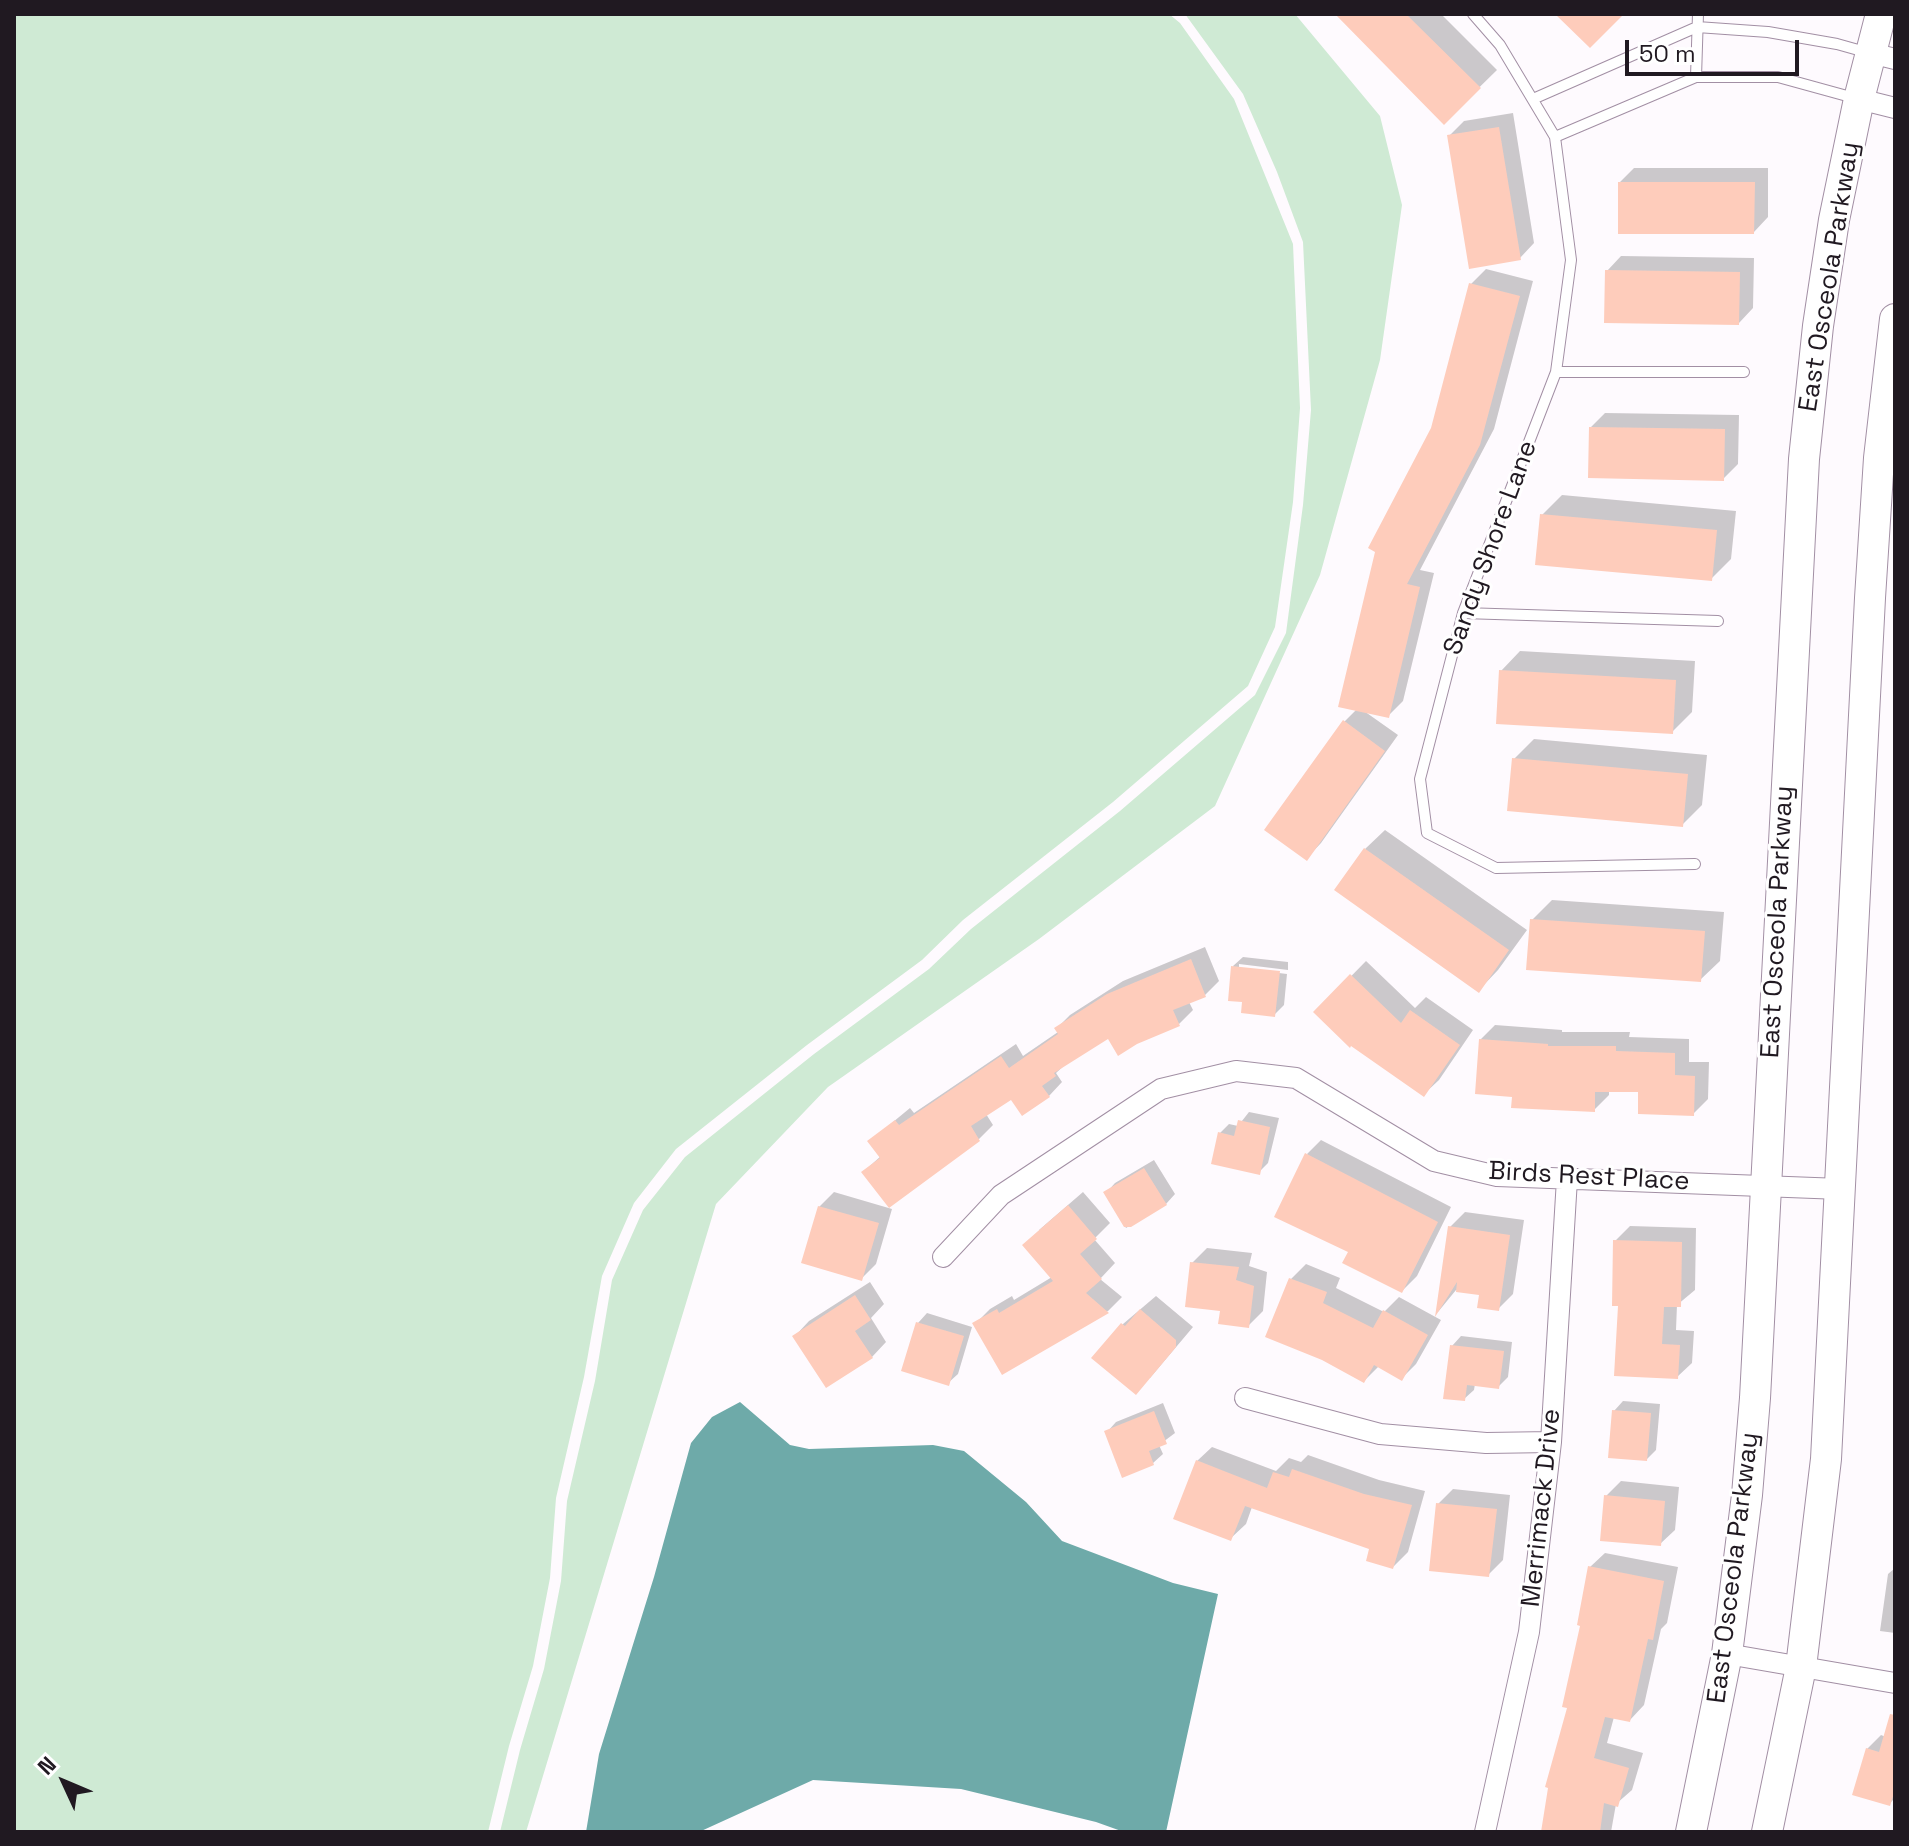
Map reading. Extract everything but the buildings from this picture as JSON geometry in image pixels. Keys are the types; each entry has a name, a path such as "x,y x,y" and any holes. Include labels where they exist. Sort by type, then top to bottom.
{"main road":[{"name":"East Osceola Parkway","path":"1691,1832 1727,1654 1747,1495 1755,1398 1804,459 1818,326 1834,220 1859,99 1883,56 1881,14"},
{"path":"1767,1832 1801,1667 1826,1459 1870,598 1879,458 1895,319"}],"street":[{"path":"1859,99 1895,108"},
{"name":"Birds Rest Place","path":"943,1257 1001,1195 1161,1089 1236,1071 1296,1078 1434,1161 1497,1176 1841,1189"},
{"name":"Merrimack Drive","path":"1485,1832 1529,1632 1551,1442 1567,1179"},
{"path":"1245,1398 1380,1434 1486,1443 1551,1442"},
{"path":"1727,1654 1895,1683"}],"lane":[{"name":"Sandy Shore Lane","path":"1473,14 1500,45 1555,137 1571,260 1556,372 1463,613 1420,779 1427,833 1496,868 1695,864"},
{"path":"1696,77 1698,14"},
{"path":"1533,99 1697,27 1768,32 1883,56"},
{"path":"1555,137 1696,77 1778,77 1859,99"},
{"path":"1556,372 1744,372"},
{"path":"1463,613 1718,621"}],"green space":[{"path":"14,14 1169,14 1180,23 1234,99 1293,244 1300,408 1293,502 1275,627 1248,686 1113,802 963,920 922,960 807,1045 676,1149 634,1203 602,1276 584,1377 556,1498 550,1578 533,1666 488,1832 14,1832"},
{"path":"1185,14 1295,14 1380,116 1402,205 1380,360 1320,575 1215,806 1039,939 828,1087 716,1204 526,1832 500,1832 544,1669 561,1581 567,1501 595,1381 612,1280 643,1210 685,1157 814,1054 929,969 971,929 1120,811 1255,695 1286,633 1303,505 1311,410 1303,242 1243,94"}],"water":[{"path":"740,1402 790,1445 809,1449 933,1445 964,1451 1026,1502 1062,1541 1173,1583 1218,1594 1166,1832 1124,1832 1096,1822 961,1789 813,1780 699,1832 586,1832 599,1754 654,1577 691,1443 712,1417"}]}
